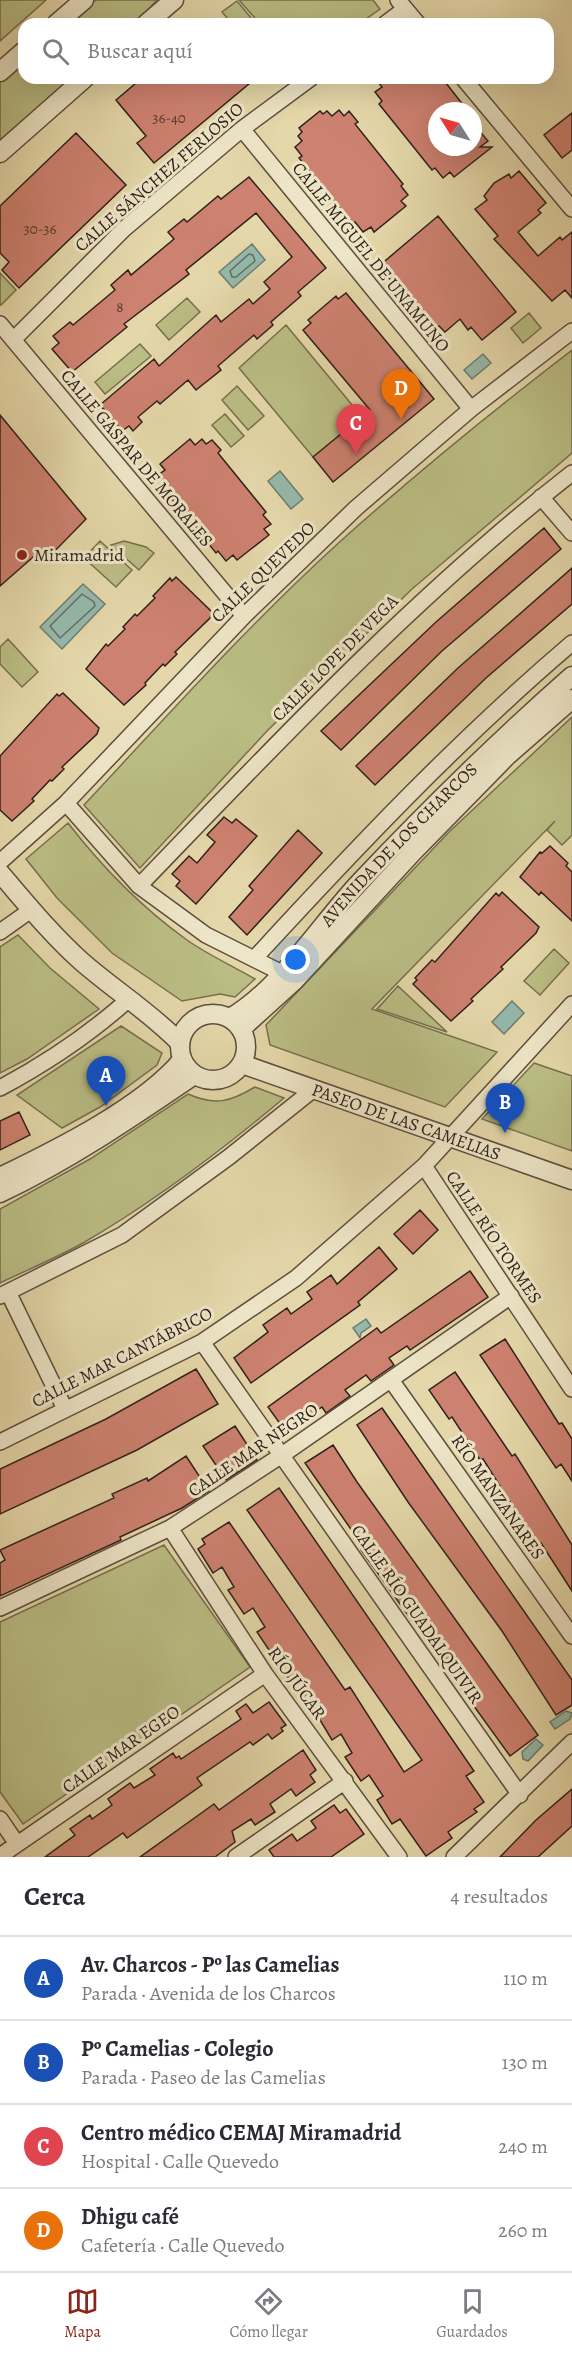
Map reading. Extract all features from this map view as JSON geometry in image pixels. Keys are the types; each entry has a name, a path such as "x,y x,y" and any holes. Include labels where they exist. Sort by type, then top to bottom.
{"street":[{"path":"63,18 84,0"},
{"path":"153,18 174,0"},
{"path":"390,18 402,4 413,18"},
{"path":"0,72 18,56"},
{"path":"0,153 78,84"},
{"name":"CALLE SÁNCHEZ FERLOSIO","path":"13,340 124,229 242,129 303,84"},
{"path":"468,84 572,209"},
{"name":"CALLE MIGUEL DE UNAMUNO","path":"242,129 471,409"},
{"name":"CALLE GASPAR DE MORALES","path":"0,324 244,616"},
{"name":"CALLE QUEVEDO","path":"0,862 66,803 244,616 356,508 471,409 572,331"},
{"name":"CALLE LOPE DE VEGA","path":"139,886 303,716 416,604 572,473"},
{"path":"541,497 572,533"},
{"name":"AVENIDA DE LOS CHARCOS","path":"254,959 368,835 531,678 572,643"},
{"name":"AVENIDA DE LOS CHARCOS","path":"236,1024 240,1012 282,973 358,885 493,746 572,676"},
{"name":"AVENIDA DE LOS CHARCOS","path":"236,1024 295,980 412,852 508,756 572,699"},
{"path":"66,803 139,886 206,935 282,973"},
{"path":"0,873 31,910 82,962 152,1015 181,1051 194,1075 211,1081 221,1080 231,1075 244,1059 246,1043 236,1024 211,1014 190,1023 152,1015"},
{"path":"0,932 31,910"},
{"path":"0,1088 19,1078 108,1017 129,999"},
{"name":"CALLE MAR CANTÁBRICO","path":"0,1442 202,1342 296,1278 365,1221 424,1166 452,1132 572,1004"},
{"path":"0,1177 44,1156 156,1087 181,1051 190,1023"},
{"name":"PASEO DE LAS CAMELIAS","path":"244,1059 452,1132 572,1180"},
{"name":"PASEO DE LAS CAMELIAS","path":"244,1059 314,1089 572,1169"},
{"path":"0,1193 50,1169 135,1117 194,1075"},
{"path":"65,1409 4,1294 122,1235 229,1157 314,1089"},
{"name":"CALLE RÍO TORMES","path":"424,1166 572,1389"},
{"name":"CALLE MAR NEGRO","path":"0,1608 170,1528 282,1455 511,1296"},
{"name":"CALLE RÍO GUADALQUIVIR","path":"202,1342 520,1795"},
{"name":"RÍO MANZANARES","path":"392,1380 572,1636"},
{"name":"RÍO JÚCAR","path":"170,1528 265,1674 399,1857"},
{"name":"CALLE MAR EGEO","path":"0,1857 265,1674"},
{"path":"454,1857 572,1742"},
{"path":"236,1857 345,1781"},
{"path":"0,1819 17,1844"}],"green space":[{"path":"0,0 46,0 26,18 18,18 18,25 0,41"},
{"path":"96,0 157,0 140,18 74,18"},
{"path":"239,0 373,0 380,9 367,18 255,18"},
{"path":"237,1 251,18 227,18 222,12"},
{"path":"18,66 18,84 67,84 0,144 0,82"},
{"path":"0,273 16,290 1,305 0,303"},
{"path":"187,298 200,312 169,340 156,325"},
{"path":"529,313 541,328 523,343 511,328"},
{"path":"286,325 362,417 313,457 239,368"},
{"path":"140,344 151,356 105,394 95,382"},
{"path":"572,350 572,453 412,589 267,731 140,868 84,805 211,668 344,538 485,418"},
{"path":"237,386 264,416 248,430 222,400"},
{"path":"225,414 244,436 231,447 212,425"},
{"path":"100,541 132,570 116,587 84,558"},
{"path":"124,541 146,547 154,553 139,570 111,545"},
{"path":"8,639 38,672 22,687 0,664 0,647"},
{"path":"572,717 572,835 562,845 547,830 555,821 372,1009 497,1052 445,1107 270,1045 266,1025 449,832"},
{"path":"68,823 108,871 154,914 212,956 255,979 235,997 220,994 182,1001 112,953 57,898 26,859"},
{"path":"18,935 50,968 99,1009 27,1059 0,1073 0,947"},
{"path":"554,949 569,963 540,995 524,981"},
{"path":"398,986 447,1032 377,1009"},
{"path":"121,1026 162,1053 157,1065 100,1107 62,1128 17,1095"},
{"path":"534,1063 572,1076 572,1151 482,1119"},
{"path":"255,1087 284,1098 211,1156 136,1210 73,1248 0,1283 0,1209 90,1159 188,1094 206,1100 222,1101"},
{"path":"164,1545 250,1667 23,1824 0,1792 0,1622"}],"water":[{"path":"252,244 265,260 233,288 219,272"},
{"path":"483,354 491,363 472,379 464,370"},
{"path":"280,471 303,499 291,509 268,481"},
{"path":"83,584 105,604 62,649 40,627"},
{"path":"512,1001 524,1013 504,1034 492,1022"},
{"path":"366,1319 371,1326 361,1333 360,1338 353,1328"},
{"path":"566,1711 572,1713 570,1719 555,1729 550,1722"},
{"path":"536,1739 543,1745 528,1761 523,1759 522,1752"}],"building":[{"path":"135,84 249,84 154,163 137,143 146,136 116,100"},
{"path":"380,84 447,84 461,102 428,102 428,156 481,156 454,177 450,172 443,178 435,168 432,170 379,104 382,101 375,92 382,87"},
{"path":"339,110 344,116 349,111 358,122 355,124 403,184 401,186 408,195 401,201 406,206 374,232 371,227 363,232 355,222 353,225 299,158 302,156 295,147 302,141 298,136 302,132 299,128 320,111 323,114 327,111 332,116"},
{"path":"572,113 572,150 562,158 544,135"},
{"path":"76,133 126,185 19,288 2,270 9,262 0,253 0,206"},
{"path":"482,134 488,141 482,146"},
{"path":"482,147 492,147 482,155"},
{"path":"519,171 546,203 538,210 541,213 518,232 538,256 560,237 562,240 572,232 572,298 565,290 552,301 494,239 498,236 475,209 487,200 484,196 494,183 509,174 511,178"},
{"path":"249,177 326,268 298,292 301,296 271,322 273,325 257,339 254,335 218,366 221,370 196,390 188,380 160,404 157,401 138,417 142,422 133,431 129,426 122,431 100,405 154,359 159,366 216,315 221,322 249,299 253,304 270,289 264,282 292,257 256,213 186,270 189,274 124,324 127,327 72,372 52,349 59,343 53,336 70,322 73,325 115,290 111,285 128,270 131,275 174,239 168,232 184,219 187,222 218,196 221,199"},
{"path":"438,216 516,312 482,340 471,327 468,330 460,319 445,332 439,326 433,331 379,266"},
{"path":"346,293 434,399 333,482 313,457 370,410 303,330 311,323 308,320 336,296 338,299"},
{"path":"0,415 86,519 47,559 40,551 0,586"},
{"path":"190,439 195,445 202,439 206,444 212,440 221,450 218,453 266,512 263,515 271,524 264,529 269,535 237,560 233,555 226,561 218,551 216,553 162,487 165,484 158,475 165,470 160,464"},
{"path":"544,528 561,549 442,651 341,750 321,731 436,622"},
{"path":"572,568 572,604 486,678 375,785 356,766 458,668"},
{"path":"176,577 212,612 210,618 175,652 177,654 165,666 163,664 145,683 146,685 124,705 86,669 106,644 108,646 125,629 123,627 135,614 137,616 155,598 153,596 170,578 172,581"},
{"path":"63,693 99,728 97,734 62,767 64,769 52,781 50,780 32,799 34,801 12,821 0,810 0,756 57,694 59,696"},
{"path":"224,817 232,823 236,819 257,836 196,904 176,886 180,881 172,874 189,856 197,863 215,842 207,835"},
{"path":"298,830 322,853 247,935 229,917 253,890 249,886"},
{"path":"550,846 568,863 566,866 572,872 572,921 541,892 539,895 520,877 540,852 542,853"},
{"path":"502,892 539,927 536,933 501,967 503,969 451,1021 413,984 417,980 415,978 432,960 435,962 496,893 499,896"},
{"path":"19,1112 30,1135 0,1150 0,1121"},
{"path":"420,1210 438,1230 413,1254 394,1234"},
{"path":"379,1247 397,1269 358,1302 360,1305 251,1383 234,1358 268,1332 263,1325 287,1308 291,1314 312,1299 307,1292 331,1275 337,1284"},
{"path":"470,1271 488,1297 410,1350 407,1346 389,1358 394,1365 371,1381 366,1375 345,1390 350,1396 326,1413 322,1407 286,1432 268,1407 377,1328 381,1333"},
{"path":"505,1339 559,1424 562,1423 572,1439 572,1481 561,1464 556,1468 480,1355"},
{"path":"196,1369 218,1404 137,1450 0,1514 0,1469 106,1419"},
{"path":"455,1372 512,1456 515,1454 572,1545 572,1591 541,1543 537,1545 483,1459 480,1460 452,1417 449,1419 429,1390"},
{"path":"382,1408 572,1680 572,1705 556,1715 502,1631 408,1502 357,1425"},
{"path":"235,1426 257,1460 226,1480 203,1446"},
{"path":"333,1445 538,1735 510,1756 361,1550 364,1548 305,1463"},
{"path":"186,1456 209,1491 182,1508 120,1537 121,1540 0,1596 0,1563 5,1560 0,1550 114,1498 112,1494 147,1478 148,1481"},
{"path":"279,1488 474,1771 466,1776 484,1802 474,1809 477,1812 448,1832 452,1838 426,1856 400,1819 392,1824 377,1800 383,1796 369,1775 361,1781 345,1757 352,1753 341,1734 332,1740 317,1715 323,1712 310,1692 301,1698 286,1674 293,1669 281,1651 273,1656 257,1632 265,1627 253,1608 244,1614 228,1590 234,1587 222,1567 213,1573 198,1549 205,1544 202,1539 229,1522 345,1690 350,1687 404,1772 422,1760 247,1510"},
{"path":"269,1702 286,1725 281,1728 283,1731 272,1739 268,1734 253,1745 250,1742 197,1778 202,1785 127,1838 123,1833 88,1857 45,1857 75,1835 70,1829 90,1815 92,1819 112,1805 108,1799 130,1783 134,1788 155,1775 150,1769 173,1753 176,1758 179,1756 181,1759 241,1719 236,1711 246,1704 253,1713"},
{"path":"303,1750 316,1770 310,1775 315,1782 296,1796 291,1789 270,1804 275,1812 255,1825 251,1819 232,1831 235,1842 215,1857 140,1857 214,1804 219,1810"},
{"path":"572,1789 572,1826 538,1857 500,1857 536,1820"},
{"path":"334,1805 340,1813 346,1809 364,1834 331,1857 274,1857 269,1850 292,1834 297,1841 316,1828 311,1821"}],"place":[{"name":"Dhigu café","path":"401,419"},
{"name":"Centro médico CEMAJ Miramadrid","path":"356,454"},
{"name":"Miramadrid","path":"22,555"},
{"name":"Av. Charcos - Pº las Camelias","path":"106,1106"},
{"name":"Pº Camelias - Colegio","path":"505,1133"}]}
